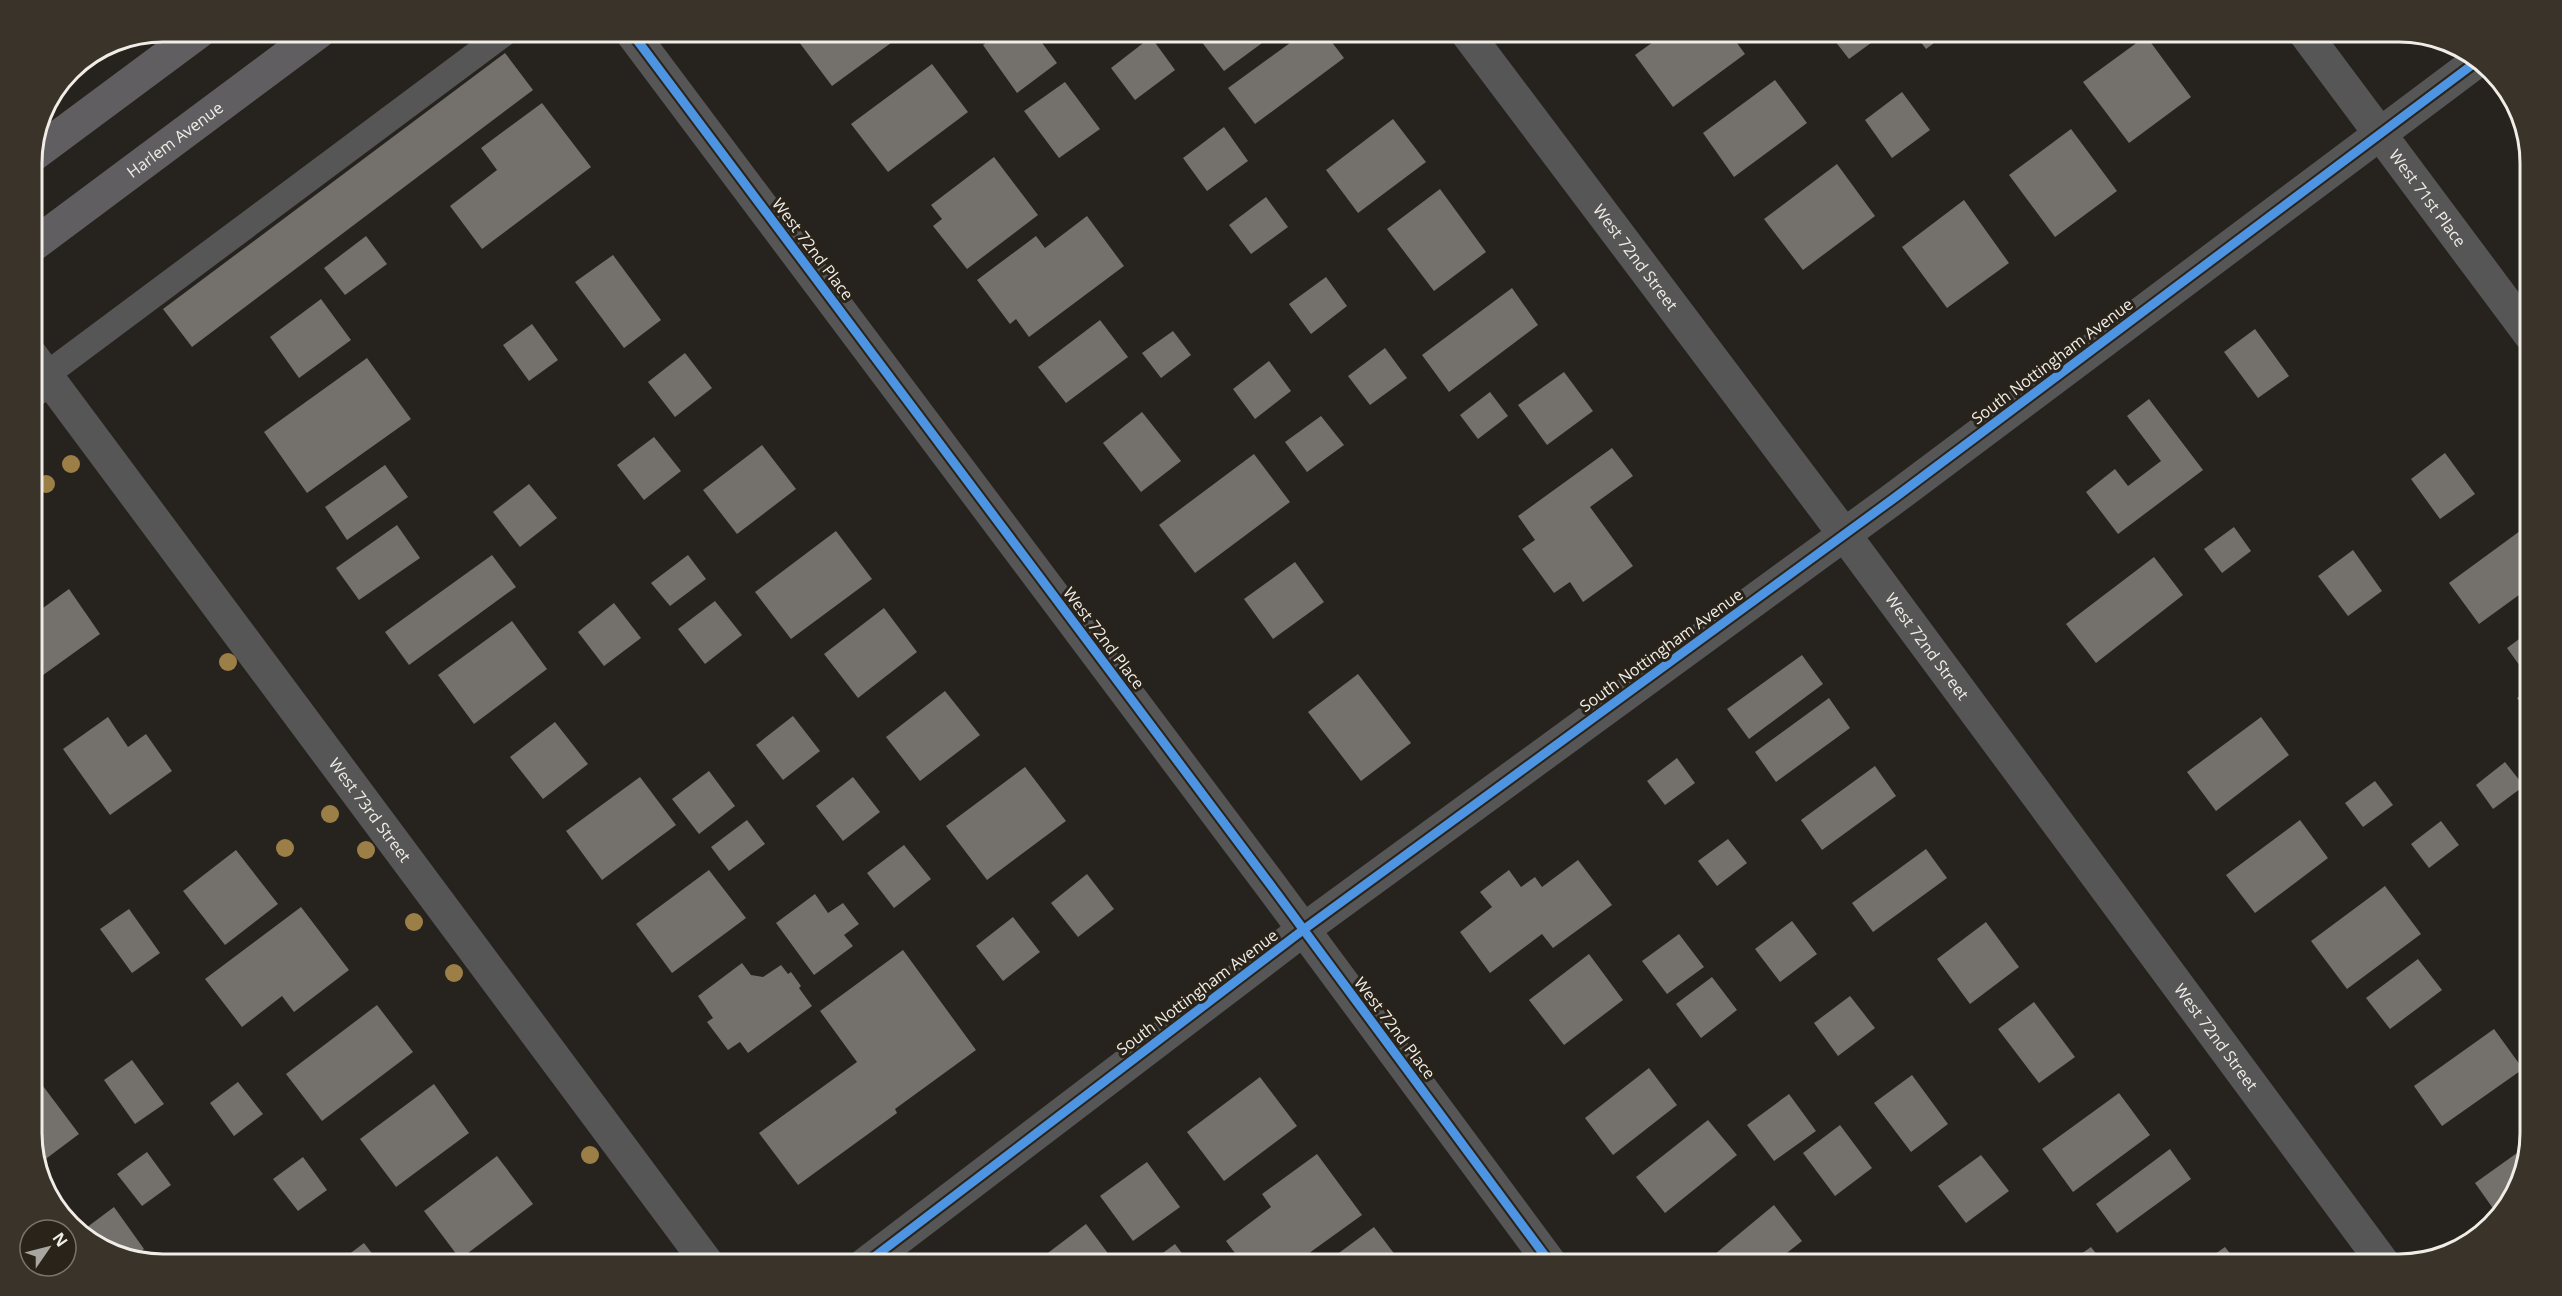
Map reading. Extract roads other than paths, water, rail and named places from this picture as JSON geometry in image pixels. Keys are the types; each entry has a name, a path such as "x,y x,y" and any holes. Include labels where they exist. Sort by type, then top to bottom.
{"main road":[{"path":"43,148 186,42"},
{"name":"Harlem Avenue","path":"42,239 306,42"}],"street":[{"name":"West 72nd Place","path":"638,42 1544,1254"},
{"name":"West 72nd Street","path":"1474,42 1844,534 2377,1254"},
{"name":"West 71st Place","path":"2312,42 2520,321"},
{"name":"South Nottingham Avenue","path":"878,1254 1303,930 1844,534 2471,66"},
{"name":"West 73rd Street","path":"42,383 700,1254"}],"lane":[{"path":"42,372 492,42"}]}
